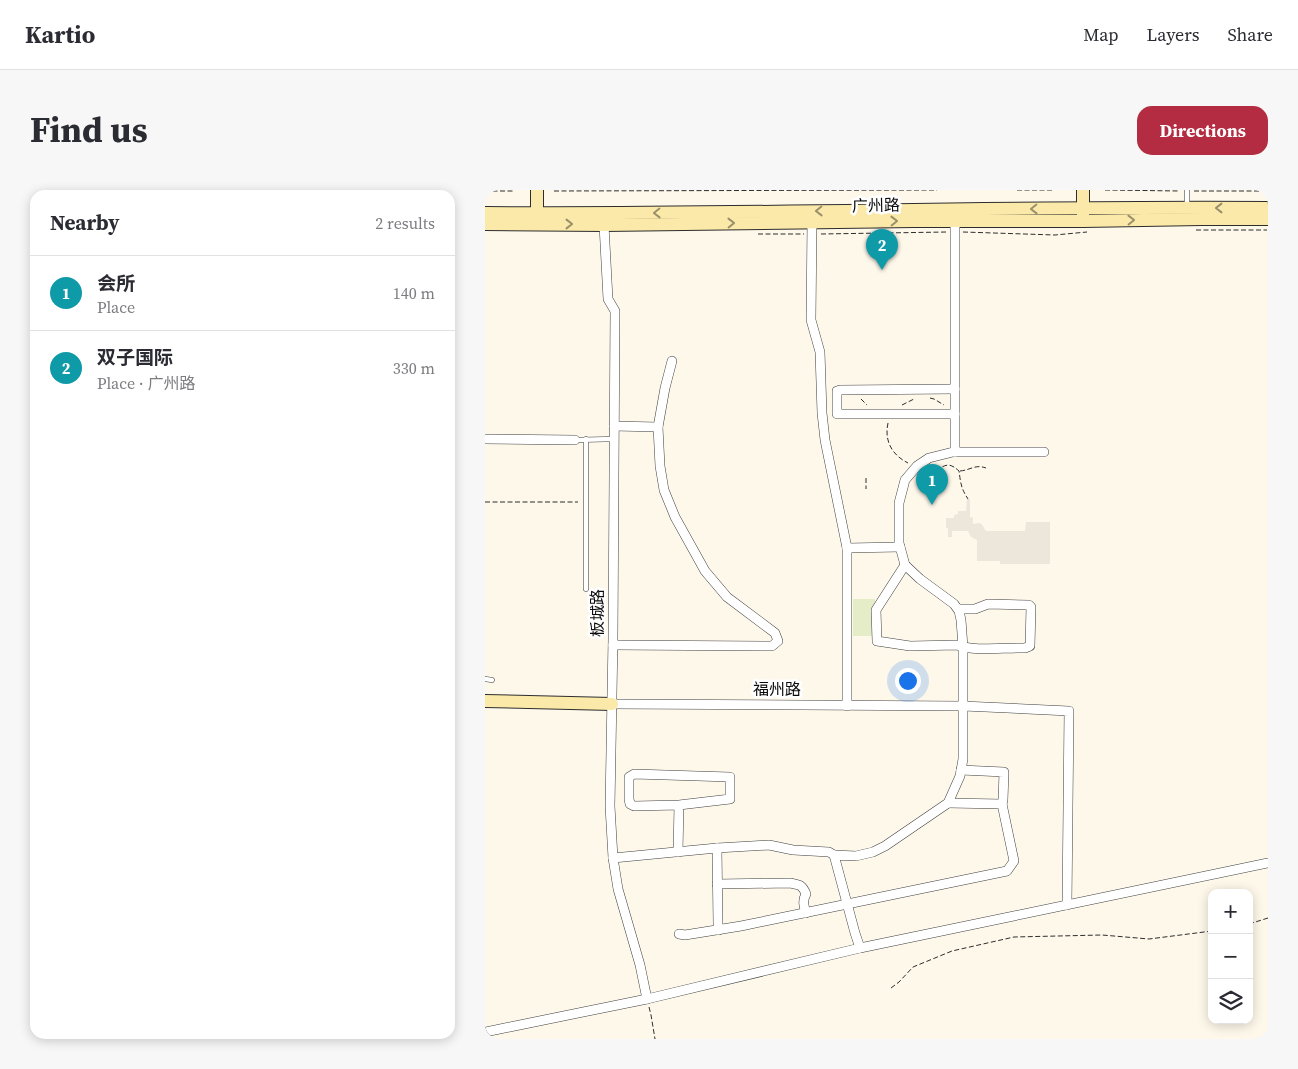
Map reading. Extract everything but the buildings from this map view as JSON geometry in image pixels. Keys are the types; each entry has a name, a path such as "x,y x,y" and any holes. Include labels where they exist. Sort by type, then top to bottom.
{"main road":[{"path":"536,219 537,190"},
{"path":"1083,190 1085,220"},
{"name":"广州路","path":"485,213 604,225 812,228 955,226 1085,220 1187,208 1268,208"},
{"name":"广州路","path":"485,224 536,219 1268,219"},
{"name":"福州路","path":"485,701 612,704"}],"street":[{"name":"板城路","path":"604,225 608,299 615,311 610,806 613,858 618,889 640,965 647,999"},
{"path":"955,226 955,452"},
{"path":"812,228 811,320 820,352 825,440 847,548 847,706"},
{"path":"613,646 772,646 778,641 775,633 727,597 705,572 675,517 664,490 660,466 658,427 672,361"},
{"path":"837,414 837,391 840,390 955,389"},
{"path":"822,413 955,414"},
{"path":"614,426 658,427"},
{"path":"485,439 575,440"},
{"path":"613,858 769,845 793,850 856,856 873,852 885,846 948,803 960,776 963,758 963,647 961,620 958,609 954,604 920,579 905,565 900,548 899,504 905,480 917,466 929,458 955,452 1044,452"},
{"path":"847,548 900,548"},
{"path":"905,565 876,610 877,641 910,646 957,645 963,647 1025,648 1030,646 1031,607 1029,605 988,604 975,609 958,609"},
{"name":"福州路","path":"612,704 963,706 1069,711 1067,905"},
{"path":"679,934 685,936 719,930 1007,871 1014,860 1002,804 1004,772 961,770"},
{"path":"634,774 730,777 729,798 679,804 634,806 630,804 629,777 634,774"},
{"path":"948,803 1002,804"},
{"path":"678,852 679,804"},
{"path":"717,848 719,930"},
{"path":"834,855 855,933 861,948"},
{"path":"485,1032 647,999 861,948 1268,863"},
{"path":"717,884 790,883 800,885 804,888 803,904 806,913"}],"lane":[{"path":"1187,190 1187,208"},
{"path":"575,440 614,439"},
{"path":"586,440 586,589"},
{"path":"485,680 492,680"}],"path":[{"path":"555,191 937,190"},
{"path":"1017,190 1054,190"},
{"path":"485,191 515,191"},
{"path":"753,234 812,228 955,226 1055,235 1085,220"},
{"path":"1192,230 1268,230"},
{"path":"857,390 858,395 869,406"},
{"path":"928,398 944,406"},
{"path":"914,399 892,414 887,426 891,449 908,463 932,470 953,465 959,471 962,491 968,499"},
{"path":"959,471 974,466 986,468"},
{"path":"866,478 866,489"},
{"path":"485,502 587,502"},
{"path":"1253,923 1268,918"},
{"path":"891,988 913,967 952,951 1014,937 1102,936 1149,939 1208,932"},
{"path":"647,999 655,1039"}],"green space":[{"path":"853,599 875,599 875,636 853,636"}],"shaded area":[{"path":"967,499 970,499 970,517 973,518 973,524 980,523 986,531 1025,531 1026,522 1050,522 1050,564 1000,564 1000,561 977,561 977,540 971,537 968,531 952,531 952,537 948,537 948,528 946,528 946,518 954,518 958,511 966,511"}],"place":[{"name":"双子国际","path":"882,270"},
{"name":"会所","path":"932,505"}]}
